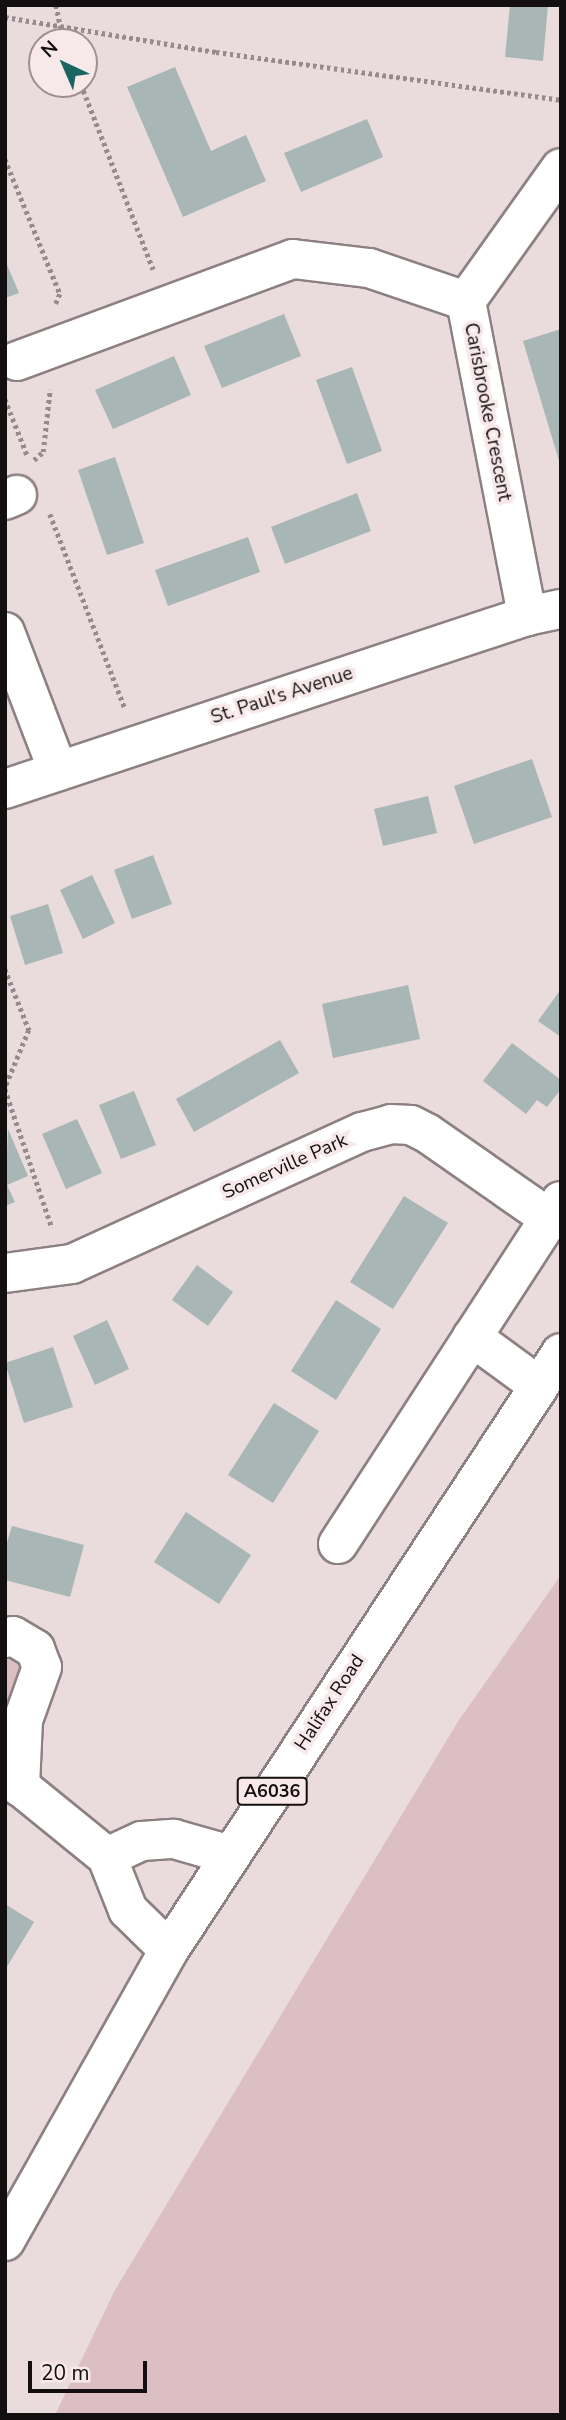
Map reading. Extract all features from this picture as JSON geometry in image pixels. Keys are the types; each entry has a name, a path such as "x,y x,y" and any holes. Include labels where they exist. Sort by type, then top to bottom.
{"main road":[{"path":"466,302 561,167"},
{"name":"Carisbrooke Crescent","path":"17,361 293,259 369,268 466,302 544,612"},
{"name":"St. Paul's Avenue","path":"5,789 544,612"},
{"path":"5,632 58,771"},
{"name":"Somerville Park","path":"5,1273 65,1265 362,1132 391,1124 411,1125 428,1133 555,1209 338,1544"},
{"path":"472,1337 539,1386"},
{"name":"Halifax Road","path":"5,2241 169,1950 561,1353"},
{"path":"5,1637 12,1636 34,1649 42,1667 23,1720 13,1781 107,1857 128,1910 169,1950"},
{"path":"107,1857 142,1841 174,1839 230,1855"}],"path":[{"path":"57,5 58,26"},
{"path":"5,17 561,100"},
{"path":"86,98 168,306"},
{"path":"5,159 60,294 48,320 54,347 43,452 30,464 5,399"},
{"path":"23,499 139,744"},
{"path":"5,969 29,1030 5,1088 65,1265"}],"shaded area":[{"path":"561,1575 561,2415 55,2415 115,2290 459,1720"},
{"path":"5,1648 17,1650 29,1676 5,1753"}],"building":[{"path":"510,5 548,5 543,61 505,57"},
{"path":"175,67 211,151 246,135 266,181 183,217 127,87"},
{"path":"367,119 383,157 301,192 284,153"},
{"path":"5,260 19,293 5,298"},
{"path":"284,314 301,356 222,388 204,346"},
{"path":"561,329 561,464 560,464 523,341"},
{"path":"174,356 191,395 113,429 95,390"},
{"path":"352,367 382,451 347,464 316,380"},
{"path":"115,457 144,543 107,555 78,470"},
{"path":"357,493 371,531 285,564 271,527"},
{"path":"248,537 260,572 168,606 155,570"},
{"path":"532,759 552,817 474,844 454,786"},
{"path":"428,796 437,833 383,846 374,809"},
{"path":"153,855 172,904 132,919 114,870"},
{"path":"92,875 115,923 83,939 60,890"},
{"path":"48,904 63,953 25,965 10,916"},
{"path":"408,985 420,1039 333,1058 322,1004"},
{"path":"561,989 561,1037 538,1021"},
{"path":"280,1040 299,1073 194,1132 176,1099"},
{"path":"512,1043 561,1080 561,1089 547,1107 537,1100 526,1114 483,1081"},
{"path":"134,1091 156,1145 121,1159 99,1105"},
{"path":"77,1119 102,1173 66,1189 42,1134"},
{"path":"8,1129 28,1176 7,1185 15,1202 5,1206"},
{"path":"404,1196 448,1223 393,1309 350,1282"},
{"path":"197,1265 233,1292 208,1326 172,1300"},
{"path":"336,1300 381,1329 336,1400 291,1371"},
{"path":"107,1320 129,1369 95,1385 73,1336"},
{"path":"53,1347 73,1407 24,1423 5,1363"},
{"path":"274,1403 319,1431 273,1503 228,1475"},
{"path":"186,1512 251,1555 219,1604 154,1562"},
{"path":"12,1526 84,1545 70,1597 5,1580 5,1549"},
{"path":"5,1904 34,1922 5,1970"}]}
